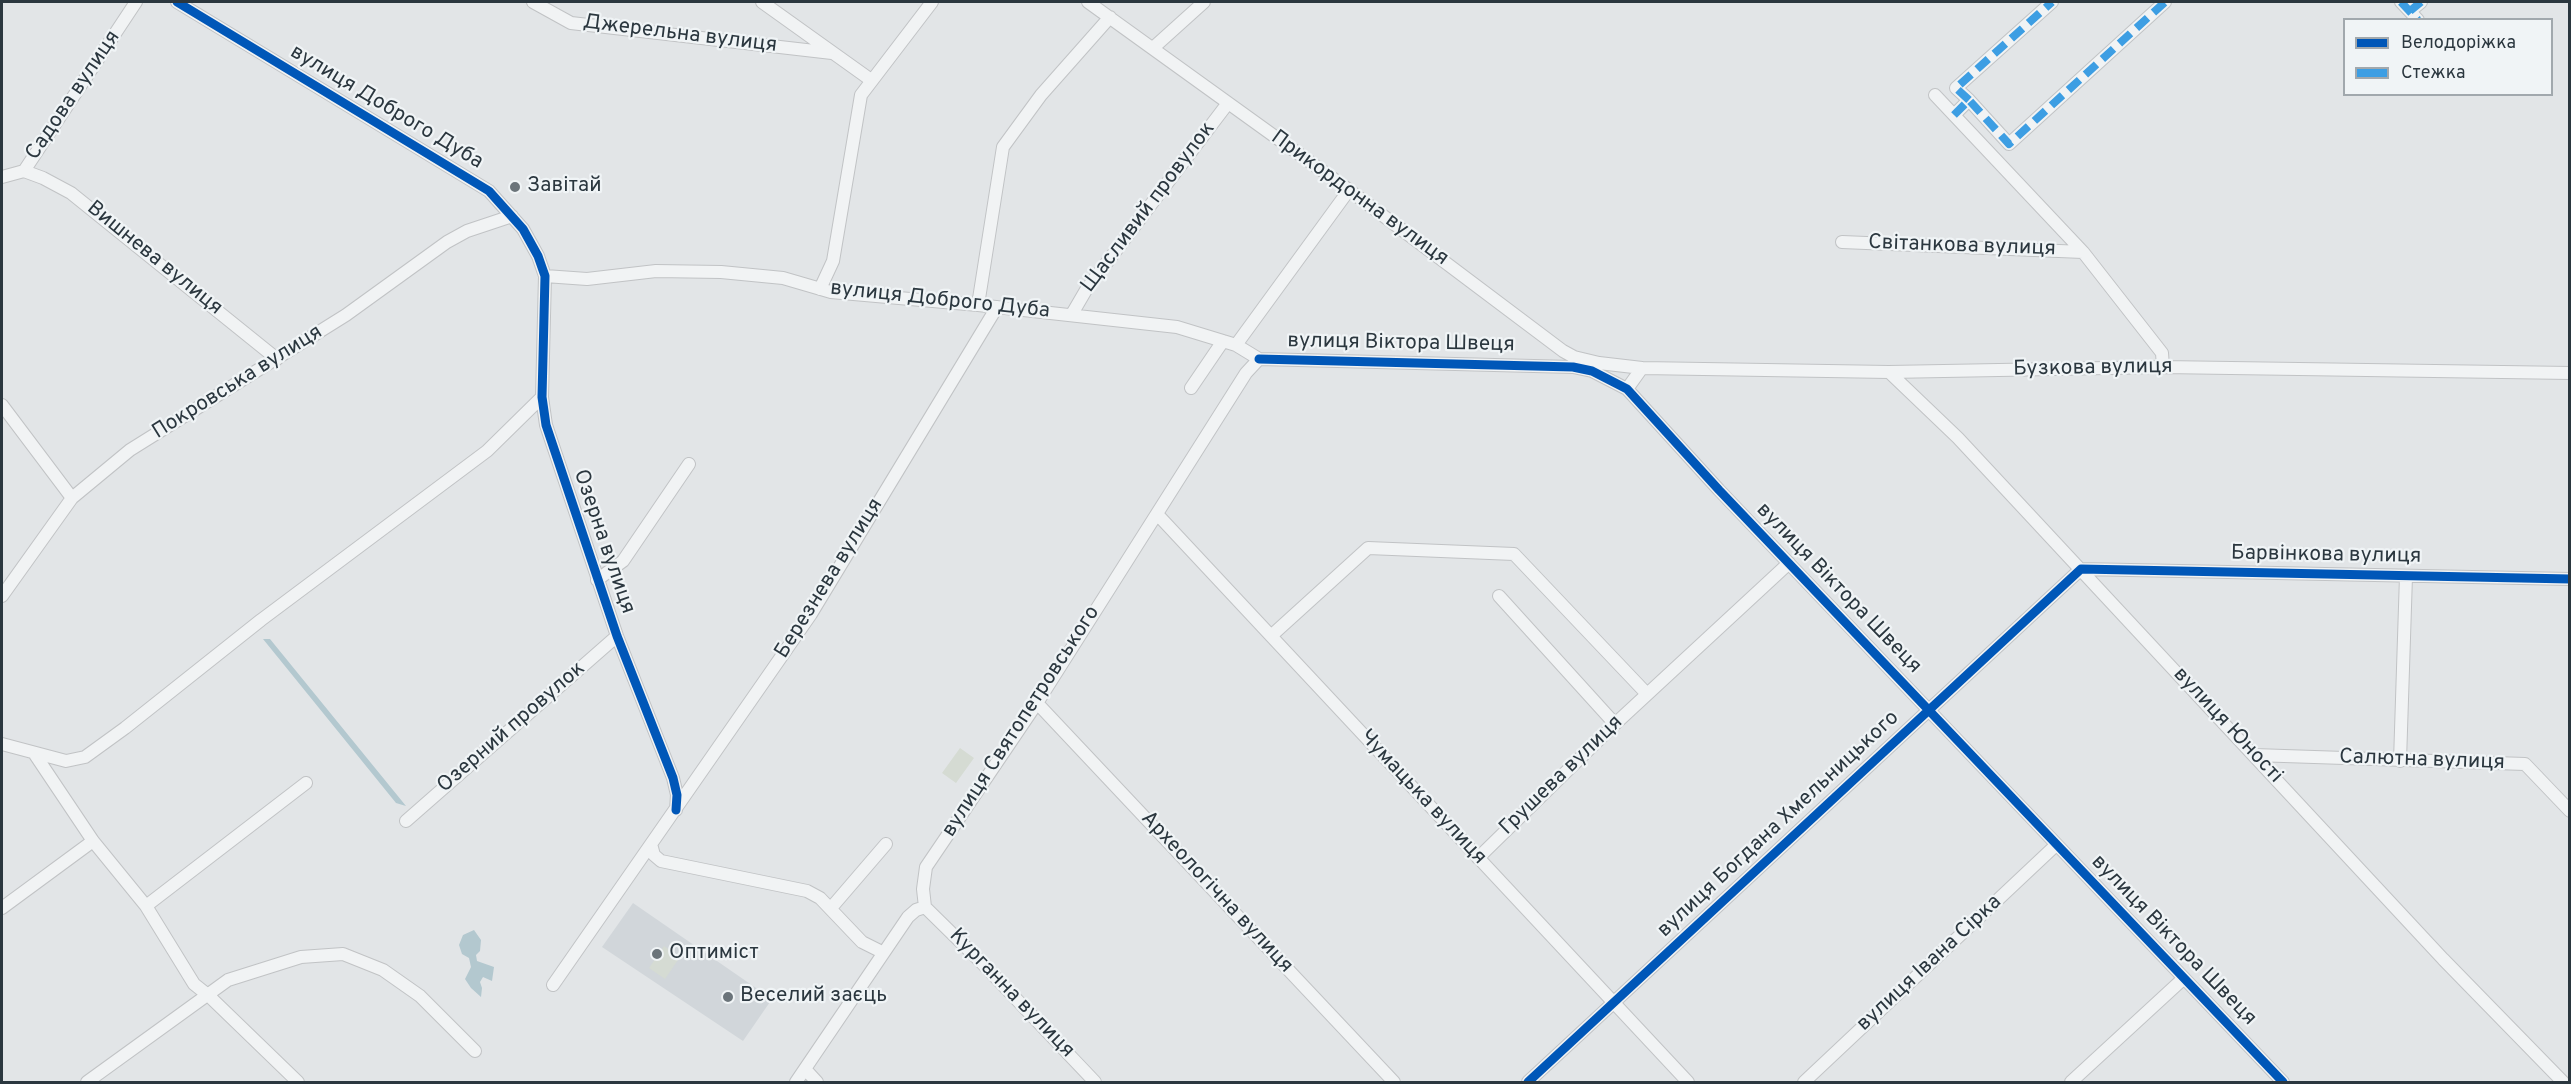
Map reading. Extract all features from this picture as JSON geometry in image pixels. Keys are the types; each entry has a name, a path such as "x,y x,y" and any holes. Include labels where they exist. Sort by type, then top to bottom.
{"street":[{"name":"Садова вулиця","path":"2,177 24,171 136,2"},
{"name":"вулиця Доброго Дуба","path":"177,2 489,191 512,216 538,256 545,276 587,279 656,271 721,272 783,278 831,292 1072,314 1177,327 1236,345 1259,359"},
{"name":"Джерельна вулиця","path":"533,2 571,23 832,53"},
{"path":"762,2 871,80"},
{"path":"820,289 833,261 861,95 932,2"},
{"name":"Прикордонна вулиця","path":"1088,2 1349,190 1563,351 1574,357 1599,363 1642,368"},
{"path":"1153,48 1204,2"},
{"path":"2052,2 1956,87 2009,144 2165,2"},
{"path":"2401,2 2414,15 2421,2"},
{"path":"978,305 1004,147 1041,95 1110,17"},
{"name":"Світанкова вулиця","path":"1935,95 2083,252 2162,353 2163,368"},
{"path":"1954,115 1969,100"},
{"name":"Щасливий провулок","path":"1072,314 1086,290 1228,103"},
{"name":"Вишнева вулиця","path":"24,171 43,178 70,193 277,359"},
{"path":"1236,345 1349,190"},
{"name":"Покровська вулиця","path":"2,596 72,498 130,450 346,315 447,242 467,231 512,216"},
{"name":"Світанкова вулиця","path":"1842,242 2083,252"},
{"name":"Озерна вулиця","path":"545,276 542,397 546,425 617,636 673,778 677,795 676,810"},
{"name":"Березнева вулиця","path":"553,985 811,614 997,307"},
{"path":"1191,388 1223,341"},
{"name":"вулиця Віктора Швеця","path":"1259,359 1573,367 1593,371 1627,389 2283,1083"},
{"name":"вулиця Святопетровського","path":"925,907 923,889 926,867 1038,703 1246,373 1259,359"},
{"path":"1627,389 1642,368"},
{"name":"Бузкова вулиця","path":"1642,368 1889,372 2163,368 2570,374"},
{"name":"вулиця Юності","path":"1889,372 1958,438 2443,959 2563,1082"},
{"path":"2,744 66,761 86,757 261,620 487,451 542,397"},
{"path":"2,405 72,498"},
{"path":"597,580 624,561 689,464"},
{"name":"Чумацька вулиця","path":"1158,514 1688,1083"},
{"path":"1271,636 1368,548 1514,554 1647,694"},
{"name":"Грушева вулиця","path":"1478,858 1615,724 1789,563"},
{"name":"Барвінкова вулиця","path":"2081,569 2570,579"},
{"name":"вулиця Богдана Хмельницького","path":"1528,1083 2081,569"},
{"path":"2400,761 2406,576"},
{"path":"1498,596 1615,724"},
{"name":"Озерний провулок","path":"406,820 617,636"},
{"name":"Археологічна вулиця","path":"1038,703 1394,1083"},
{"path":"34,753 93,842 146,906 194,984 298,1083"},
{"name":"Салютна вулиця","path":"2253,755 2525,764 2570,811"},
{"path":"146,906 306,783"},
{"path":"2,908 93,842"},
{"path":"651,844 654,855 661,861 807,891 820,898 831,908 862,942 882,952"},
{"path":"831,908 886,844"},
{"name":"вулиця Івана Сірка","path":"1804,1083 2056,845"},
{"path":"796,1083 882,952 908,917 916,910 925,907"},
{"name":"Курганна вулиця","path":"925,907 982,963 1095,1083"},
{"path":"87,1083 228,980 250,971 301,957 343,954 383,970 420,996 475,1051"},
{"path":"2071,1083 2184,978"},
{"path":"805,1069 817,1083"},
{"path":"2563,1082 2570,1076"}],"shaded area":[{"path":"960,748 974,758 956,783 942,773"},
{"path":"633,903 772,999 743,1041 602,947"},
{"path":"664,946 680,957 665,979 649,968"}],"water":[{"path":"263,639 270,639 406,806 396,803"},
{"path":"474,930 481,940 480,951 476,955 477,961 494,967 492,981 483,977 480,982 481,997 465,979 471,967 469,958 462,954 459,945 463,935"}],"marked path":[{"path":"1969,100 1956,88 2052,2"},
{"path":"1954,115 1969,100 2009,144 2165,2"},
{"path":"2401,2 2416,18"},
{"path":"2410,11 2421,2"}],"cycle path":[{"path":"177,2 489,191 523,229 538,256 545,276 542,397 546,425 617,636 673,778 677,795 676,810"},
{"path":"1259,359 1573,367 1592,371 1627,389 1719,490 2283,1082"},
{"path":"1528,1082 2081,569 2570,579"}],"place":[{"name":"Завітай","path":"515,187"},
{"name":"Оптиміст","path":"657,954"},
{"name":"Веселий заєць","path":"728,997"}]}
